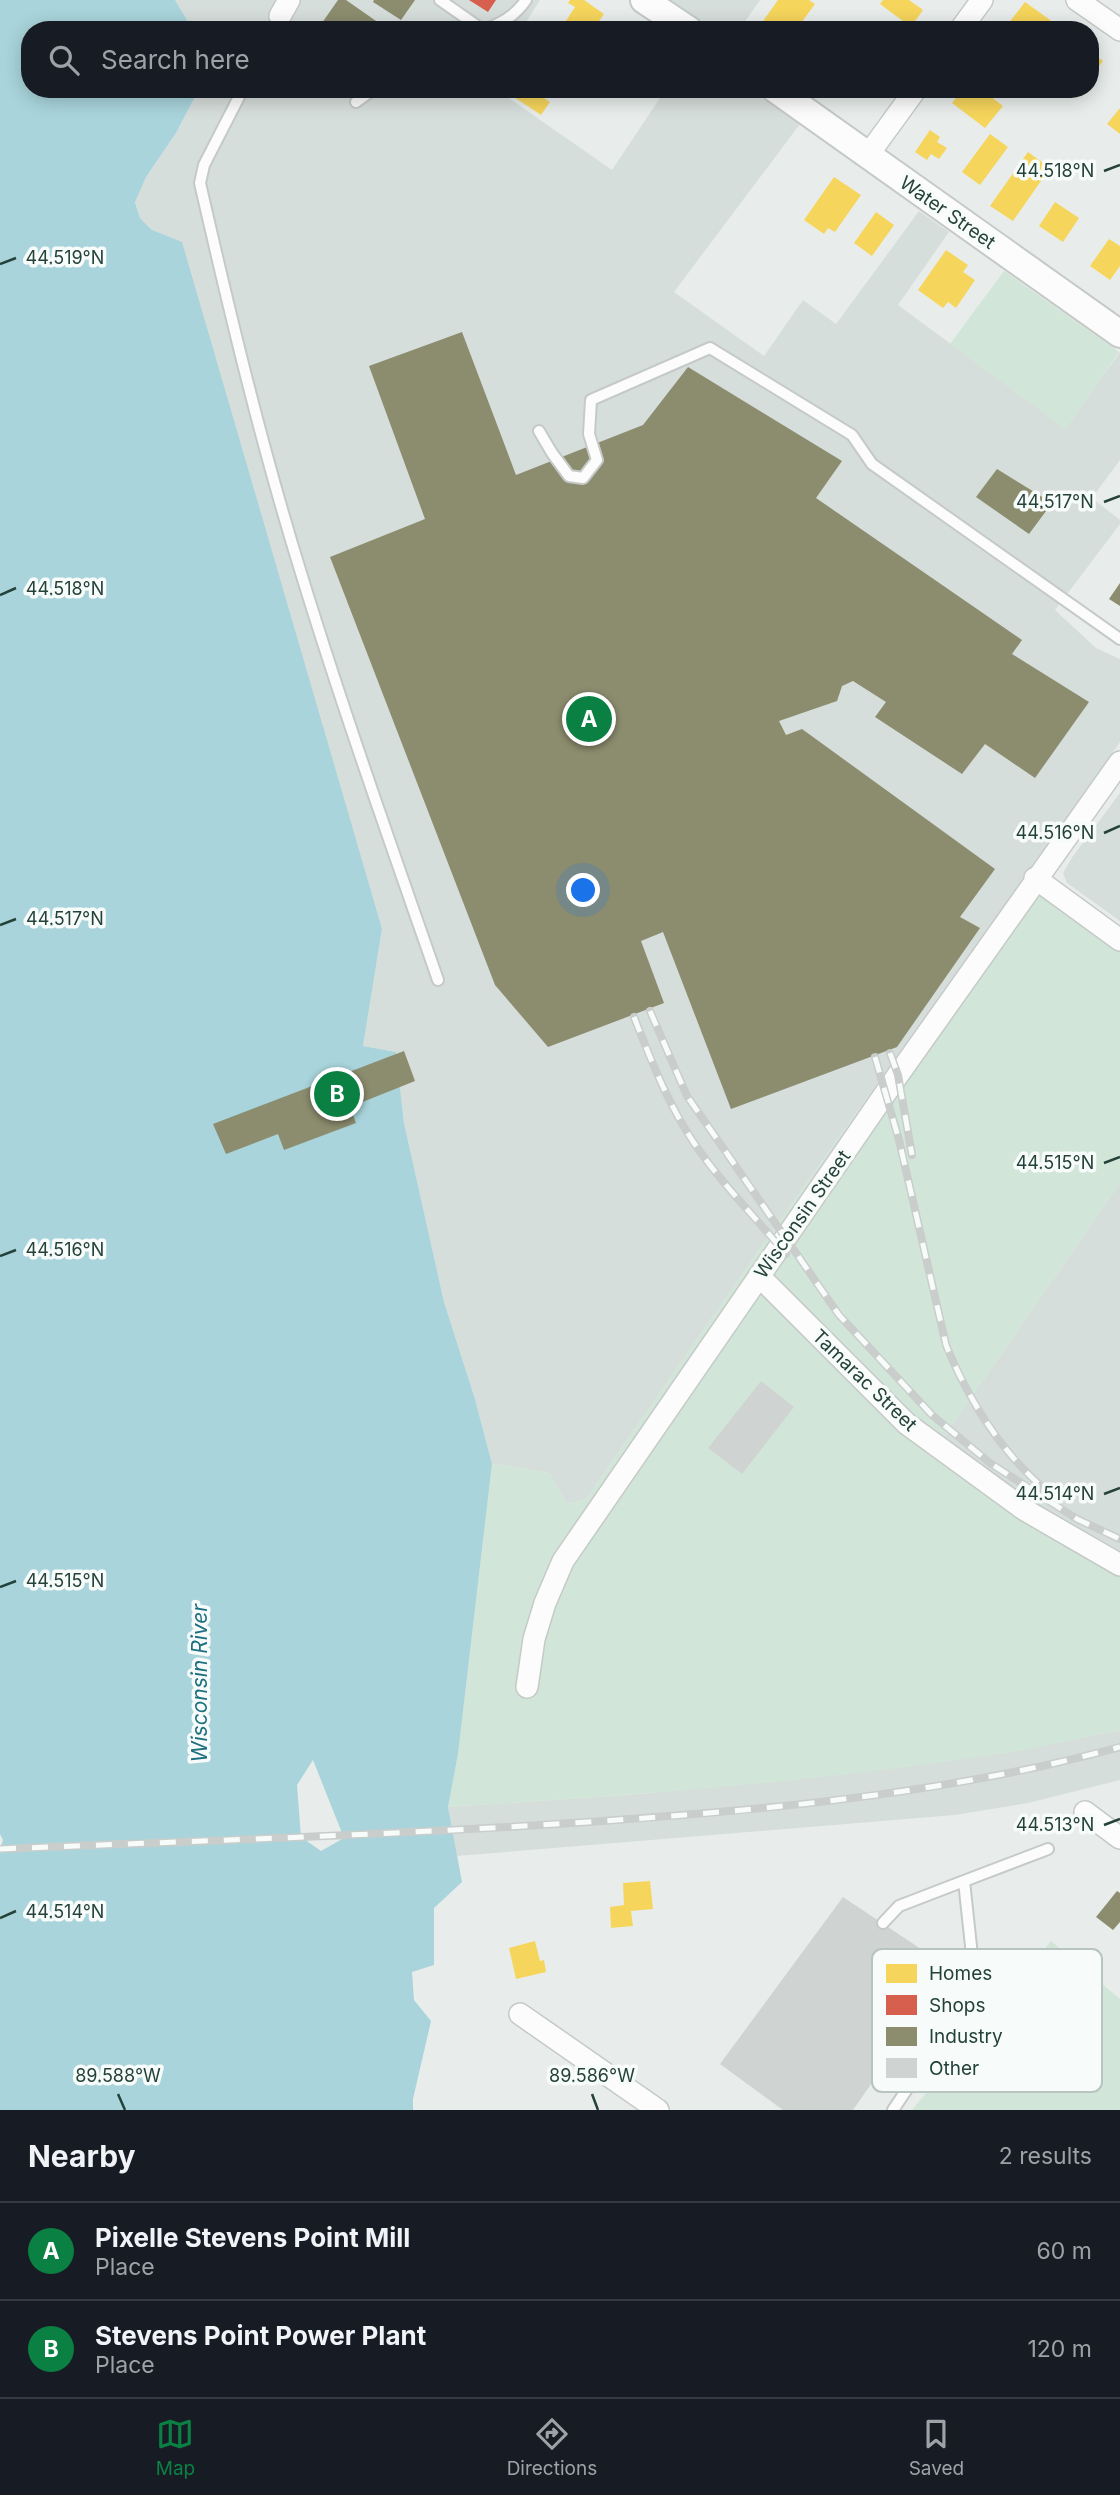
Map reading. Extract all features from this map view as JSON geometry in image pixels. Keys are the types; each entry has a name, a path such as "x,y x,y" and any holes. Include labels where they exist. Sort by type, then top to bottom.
{"street":[{"path":"644,0 676,21"},
{"path":"967,21 982,0"},
{"path":"1077,0 1120,30"},
{"name":"Water Street","path":"788,98 1120,334"},
{"path":"868,155 909,98"},
{"name":"Wisconsin Street","path":"527,1688 534,1639 545,1603 563,1561 1035,878 1120,762"},
{"path":"1035,878 1120,940"},
{"name":"Tamarac Street","path":"759,1276 907,1424 1025,1510 1120,1565"},
{"path":"1085,1812 1120,1838"},
{"path":"520,2014 659,2110"}],"lane":[{"path":"440,0 470,21"},
{"path":"504,21 526,0"},
{"path":"238,98 204,165 200,183 248,390 300,572 370,787 438,980"},
{"path":"356,103 362,98"},
{"path":"539,431 569,476 583,478 597,460 589,434 591,400 709,348 852,435 873,464 1120,639"},
{"path":"883,1923 899,1906 1048,1849"},
{"path":"964,1881 971,1949"},
{"path":"892,2110 904,2092"}],"shaded area":[{"path":"175,0 540,0 527,21 188,21"},
{"path":"665,0 760,0 745,21 696,21"},
{"path":"194,98 509,98 612,170 660,98 762,98 800,124 674,292 764,356 803,300 836,324 919,211 949,232 898,305 1065,428 1120,352 1120,460 1092,498 1120,520 1120,524 1055,610 1096,648 1120,659 1120,742 764,1243 586,1499 567,1504 549,1473 492,1464 475,1399 444,1302 404,1123 396,1052 363,1046 382,929 152,230 140,218 135,201 146,177 176,133"},
{"path":"1120,793 1120,921 1067,883 1063,873"},
{"path":"1120,1183 1120,1554 987,1470 944,1436"},
{"path":"1120,1730 1120,1780 1028,1803 955,1815 457,1856 448,1807 639,1794 853,1772 1010,1752"}],"green space":[{"path":"1004,271 1119,352 1066,429 950,344"},
{"path":"1026,875 1120,948 1120,1183 944,1436 987,1470 1120,1554 1120,1730 1010,1752 870,1772 659,1792 448,1807 458,1754 492,1464 549,1473 567,1504 586,1499"},
{"path":"1051,1941 1061,1949 1044,1949"},
{"path":"1102,1984 1120,1999 1120,2110 912,2110 927,2092 1102,2092"}],"water":[{"name":"Wisconsin River","path":"0,0 175,0 188,21 21,21 21,98 194,98 176,133 146,177 135,202 140,218 152,230 182,242 382,929 363,1046 396,1052 404,1123 444,1302 475,1399 492,1464 458,1754 448,1807 462,1882 434,1908 434,1965 412,1972 414,2000 431,2021 413,2099 413,2110 0,2110 0,1849 3,1840 0,1834","holes":["313,1760 344,1838 321,1851 301,1837 297,1785"]}],"building: Homes":[{"path":"570,0 584,0 604,14 599,21 566,21 575,7 568,3"},
{"path":"778,0 809,0 815,4 803,21 763,21"},
{"path":"883,0 909,0 923,10 915,21 903,21 880,4"},
{"path":"1025,2 1051,21 1010,21"},
{"path":"516,98 544,98 550,102 541,115"},
{"path":"956,98 993,98 1003,106 985,128 952,103"},
{"path":"1120,108 1120,134 1107,124"},
{"path":"930,130 940,137 937,142 947,148 939,159 931,154 927,160 915,152"},
{"path":"990,134 1008,147 980,185 962,172"},
{"path":"1028,152 1050,168 1013,221 990,206"},
{"path":"834,177 861,195 835,232 828,228 824,234 804,220"},
{"path":"1055,202 1079,218 1063,242 1039,226"},
{"path":"876,212 894,225 872,256 854,243"},
{"path":"1109,239 1120,246 1120,266 1110,280 1090,266"},
{"path":"946,250 968,265 963,272 975,280 956,308 948,302 943,308 918,290"},
{"path":"650,1881 653,1909 631,1911 633,1926 611,1928 610,1907 624,1905 623,1883"},
{"path":"535,1941 540,1961 544,1960 546,1972 516,1979 509,1948"}],"building: Shops":[{"path":"469,0 496,0 488,12"}],"building: Industry":[{"path":"338,0 346,0 376,21 323,21"},
{"path":"415,0 401,20 373,2"},
{"path":"462,332 516,475 643,425 688,367 842,461 816,498 1022,640 1012,654 1089,702 1035,778 985,744 962,774 875,717 886,702 853,681 842,686 837,701 779,721 786,735 802,729 995,869 960,917 980,928 897,1047 731,1109 663,932 641,941 664,1003 548,1047 495,985 330,557 425,519 369,366"},
{"path":"997,469 1052,503 1029,534 976,497"},
{"path":"1120,583 1120,606 1109,599"},
{"path":"404,1051 415,1081 350,1107 356,1123 284,1150 278,1134 226,1154 213,1124"},
{"path":"1117,1891 1120,1893 1120,1922 1113,1930 1096,1917"}],"building: Other":[{"path":"761,1381 794,1407 742,1474 708,1448"},
{"path":"843,1897 921,1949 872,1949 872,2083 853,2110 783,2110 720,2064"}],"railway":[{"path":"650,1011 687,1096 839,1315 932,1415 990,1463 1077,1519 1120,1539"},
{"path":"634,1017 668,1097 694,1143 786,1254"},
{"path":"890,1053 898,1075 912,1155"},
{"path":"875,1057 899,1140 946,1345 965,1386 989,1426 1017,1462 1049,1493"},
{"path":"0,1849 441,1831 722,1812 922,1788 989,1777 1120,1747"}],"place":[{"name":"Pixelle Stevens Point Mill","path":"589,719"},
{"name":"Stevens Point Power Plant","path":"337,1094"}]}
